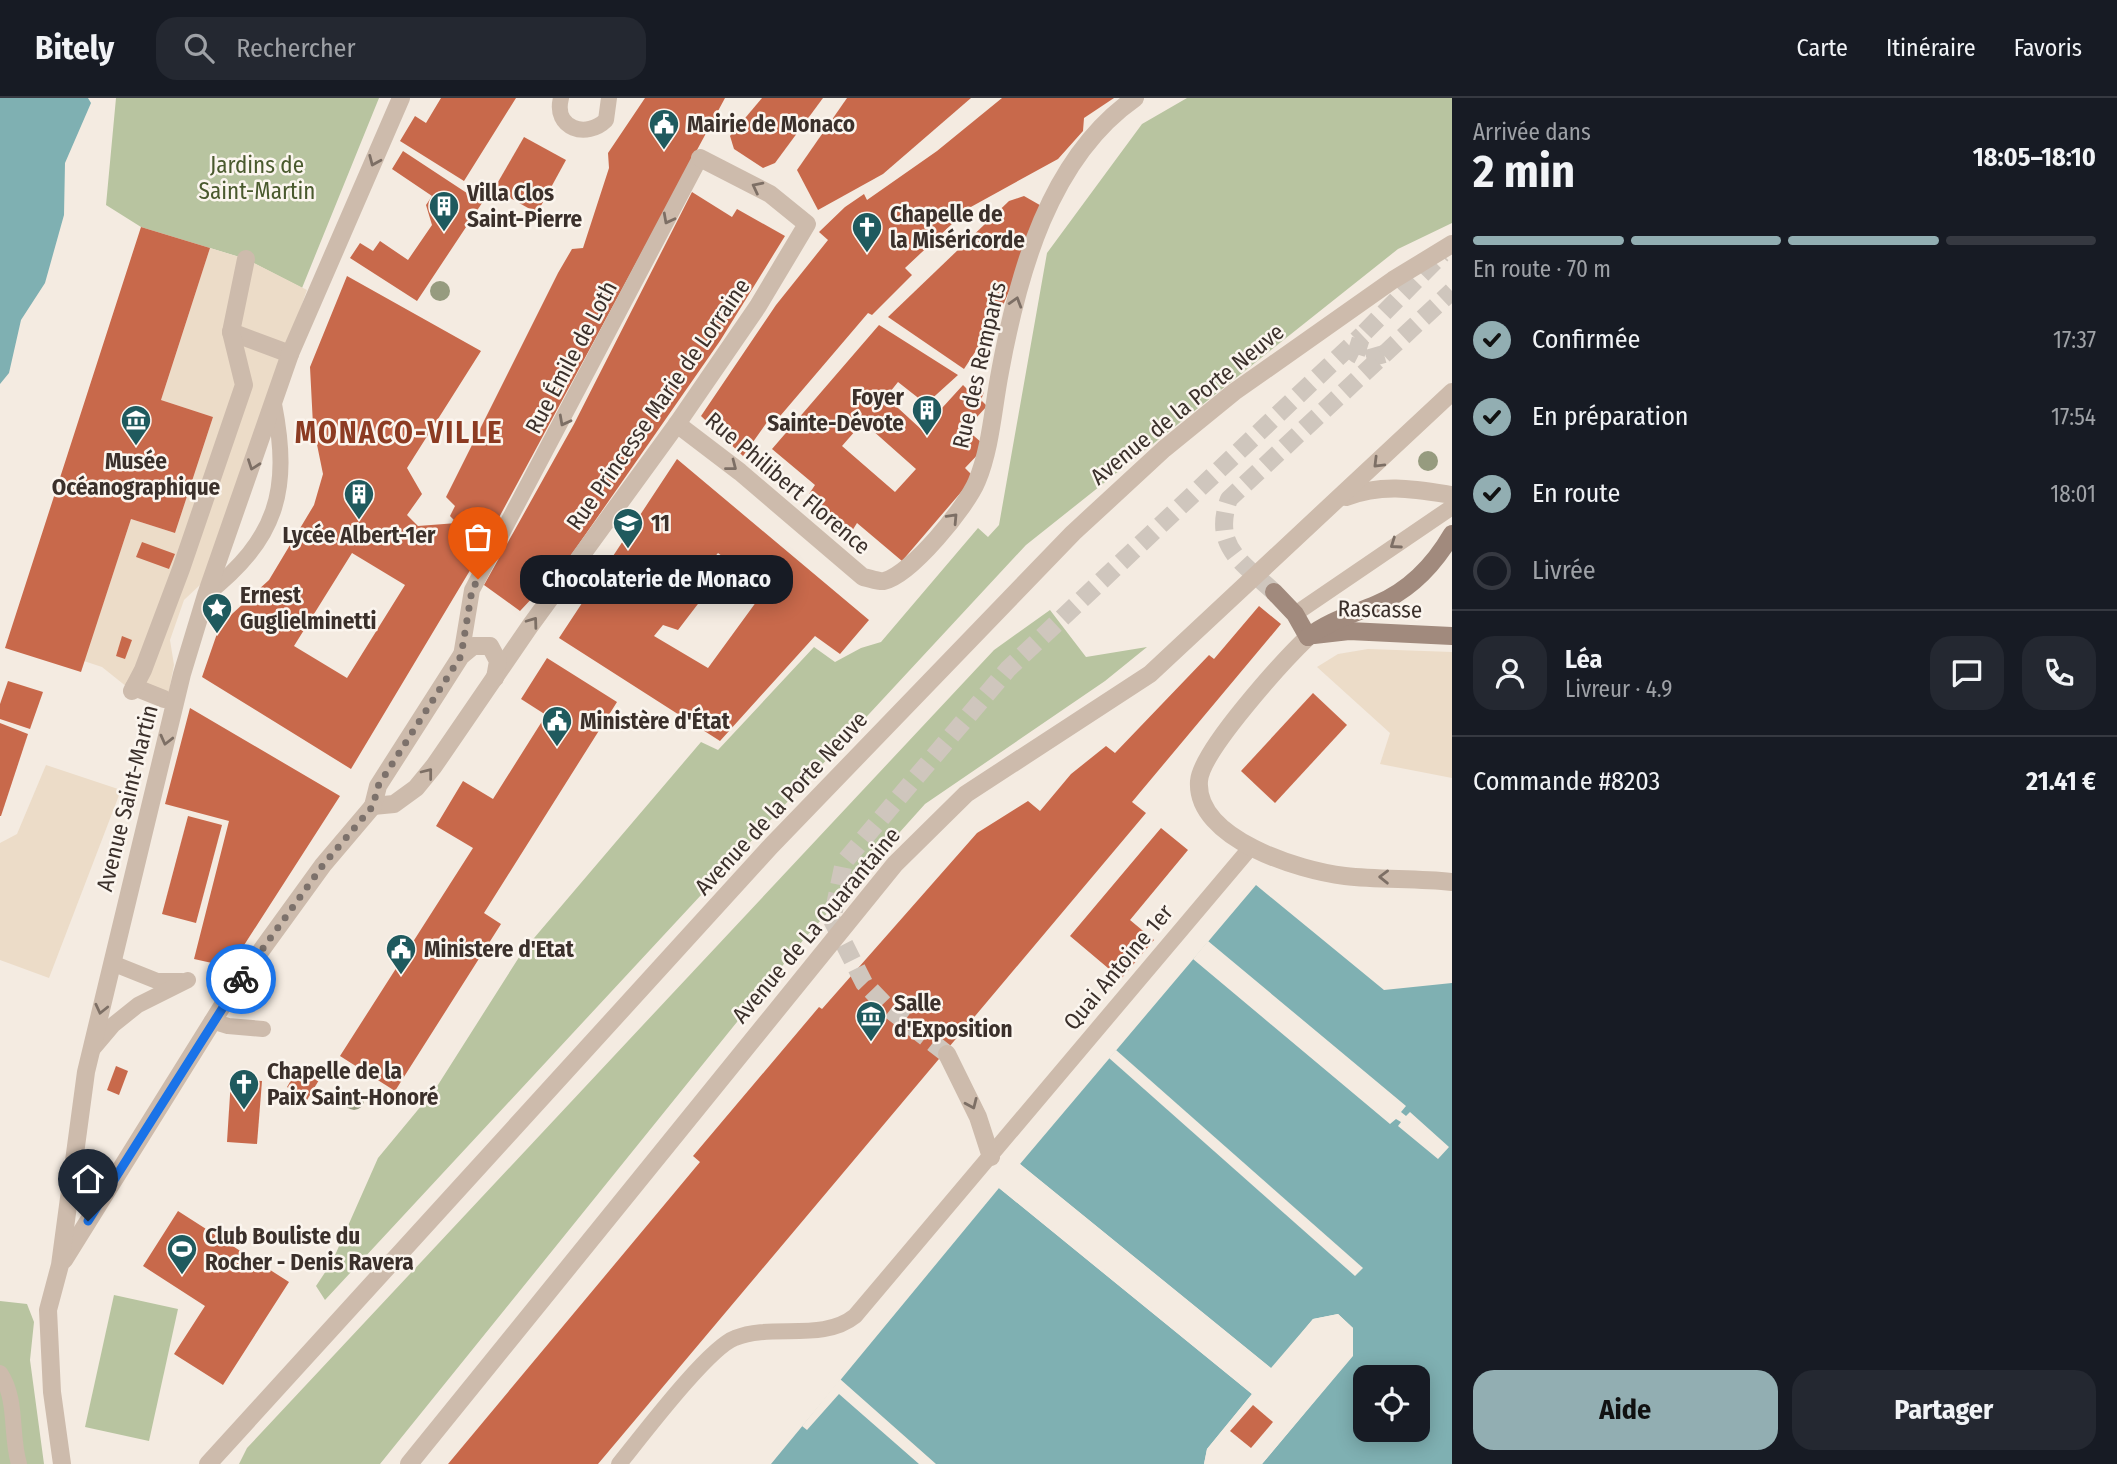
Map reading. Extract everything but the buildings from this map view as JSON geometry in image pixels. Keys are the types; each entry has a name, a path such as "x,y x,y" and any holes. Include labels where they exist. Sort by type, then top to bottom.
{"main road":[{"path":"1274,592 1295,614 1308,637 1333,619 1391,598 1425,571 1452,534"},
{"path":"1391,598 1388,617 1400,632"},
{"name":"Rascasse","path":"1308,637 1329,632 1400,632 1452,636"}],"street":[{"name":"Avenue Saint-Martin","path":"60,1265 91,1051 182,674 290,354 401,98"},
{"name":"Rue des Remparts","path":"907,568 962,509 978,481 995,410 1007,331 1033,247 1058,185 1095,134 1114,113 1135,98"},
{"name":"Rue Princesse Marie de Lorraine","path":"373,806 394,804 416,788 677,424 758,306 807,225 770,194 700,158"},
{"name":"Avenue de la Porte Neuve","path":"208,1464 771,846 1073,533 1164,449 1234,391 1393,280 1452,244"},
{"path":"164,699 133,689 181,569 244,385 231,332 246,259"},
{"path":"231,332 290,354"},
{"name":"Avenue de La Quarantaine","path":"409,1464 895,864 966,794 1150,674 1340,500 1452,392"},
{"name":"Rue Philibert Florence","path":"677,424 740,472 863,577 884,581 907,568"},
{"name":"Avenue de La Quarantaine","path":"1340,500 1369,488 1391,486 1452,495"},
{"path":"181,569 209,588"},
{"path":"1308,637 1217,742 1200,774 1200,792 1207,812 1224,831 1251,847 1295,864 1346,876 1452,882"},
{"path":"62,1464 52,1392 48,1310 60,1265 212,1021 323,865 373,806 378,786 461,656 473,646 490,646 498,661 495,678"},
{"path":"947,1054 978,1117 991,1157"}],"lane":[{"path":"561,98 560,112 563,120 584,131 592,130 606,120 610,112 609,98"},
{"name":"Rue Émile de Loth","path":"461,656 472,590 700,158"},
{"path":"209,588 232,575 256,546 272,517 280,486 282,447 274,404"},
{"path":"1295,614 1452,506"},
{"name":"Quai Antoine 1er","path":"619,1464 724,1343 751,1334 846,1324 866,1305 1251,847"},
{"path":"91,1051 113,1025 138,1005 188,980 157,981 112,963"},
{"path":"212,1021 228,1026 263,1029"},
{"path":"0,1373 11,1391 13,1436 19,1464"}],"green space":[{"name":"Jardins de Saint-Martin","path":"116,98 379,98 302,288 246,259 141,227 106,205"},
{"path":"1187,98 1452,98 1452,223 1398,249 1026,545 325,1300 316,1286 332,1262 378,1158 436,1088 523,951 701,742 718,750 814,647 835,662 861,648 881,642 978,528 988,537 999,525 1047,253 1142,124"},
{"path":"1050,610 1086,657 1147,647 1105,681 925,804 804,939 380,1464 239,1464 247,1448 994,650"},
{"path":"114,1295 178,1309 149,1441 85,1427"},
{"path":"0,1301 27,1304 34,1322 30,1360 44,1464 0,1464"}],"shaded area":[{"path":"210,248 246,259 307,290 201,584 184,600 170,640 174,665 167,702 132,691 102,667 84,661 131,519 175,533 213,417 161,400"},
{"path":"1368,649 1452,652 1452,778 1380,764 1390,733 1317,667 1338,654"},
{"path":"46,765 121,790 49,978 0,960 0,843 17,834"}],"water":[{"path":"0,98 88,98 91,103 65,163 64,215 45,283 21,320 9,373 0,384"},
{"path":"1256,885 1384,990 1452,983 1452,1464 1262,1464 1352,1356 1353,1328 1338,1314 1313,1319 1272,1369 1020,1164"},
{"path":"999,1188 1252,1394 1207,1449 1204,1464 771,1464"}],"pier":[{"path":"1208,941 1406,1106 1401,1112 1406,1116 1410,1112 1449,1147 1438,1159 1398,1126 1401,1122 1396,1119 1390,1124 1193,959"},
{"path":"1116,1050 1363,1268 1355,1276 1109,1058"},
{"path":"1020,1164 1271,1368 1313,1319 1338,1314 1353,1328 1353,1356 1262,1464 1258,1464 1349,1355 1349,1330 1337,1317 1315,1322 1274,1371 1270,1372 1017,1167"},
{"path":"1001,1185 1255,1392 1210,1451 1208,1464 1204,1464 1207,1449 1252,1394 999,1188"},
{"path":"840,1379 936,1464 919,1464 839,1394 807,1430 802,1426"}],"tunnel":[{"path":"1384,354 1366,359 1356,354 1362,335 1442,254"},
{"path":"1274,592 1241,562 1227,542 1224,530 1229,499 1452,291"},
{"path":"947,1054 889,1009 864,983 832,920 844,862 1008,669 1362,335"}],"way so far":[{"path":"241,979 323,865 373,806 378,786 461,656 472,590 478,579"}],"place":[{"name":"Mairie de Monaco","path":"664,151"},
{"name":"Villa Clos Saint-Pierre","path":"444,233"},
{"name":"Chapelle de la Miséricorde","path":"867,254"},
{"name":"Foyer Sainte-Dévote","path":"927,437"},
{"name":"Musée Océanographique","path":"136,447"},
{"name":"Lycée Albert-1er","path":"359,521"},
{"name":"11","path":"628,550"},
{"name":"Chocolaterie de Monaco","path":"478,579"},
{"name":"Ernest Guglielminetti","path":"217,635"},
{"name":"Ministère d'État","path":"557,748"},
{"name":"Ministere d'Etat","path":"401,976"},
{"name":"Salle d'Exposition","path":"871,1043"},
{"name":"Chapelle de la Paix Saint-Honoré","path":"244,1111"},
{"name":"Club Bouliste du Rocher - Denis Ravera","path":"182,1276"}],"district":[{"name":"MONACO-VILLE","path":"399,433"}],"route":[{"path":"88,1221 241,979"}]}
